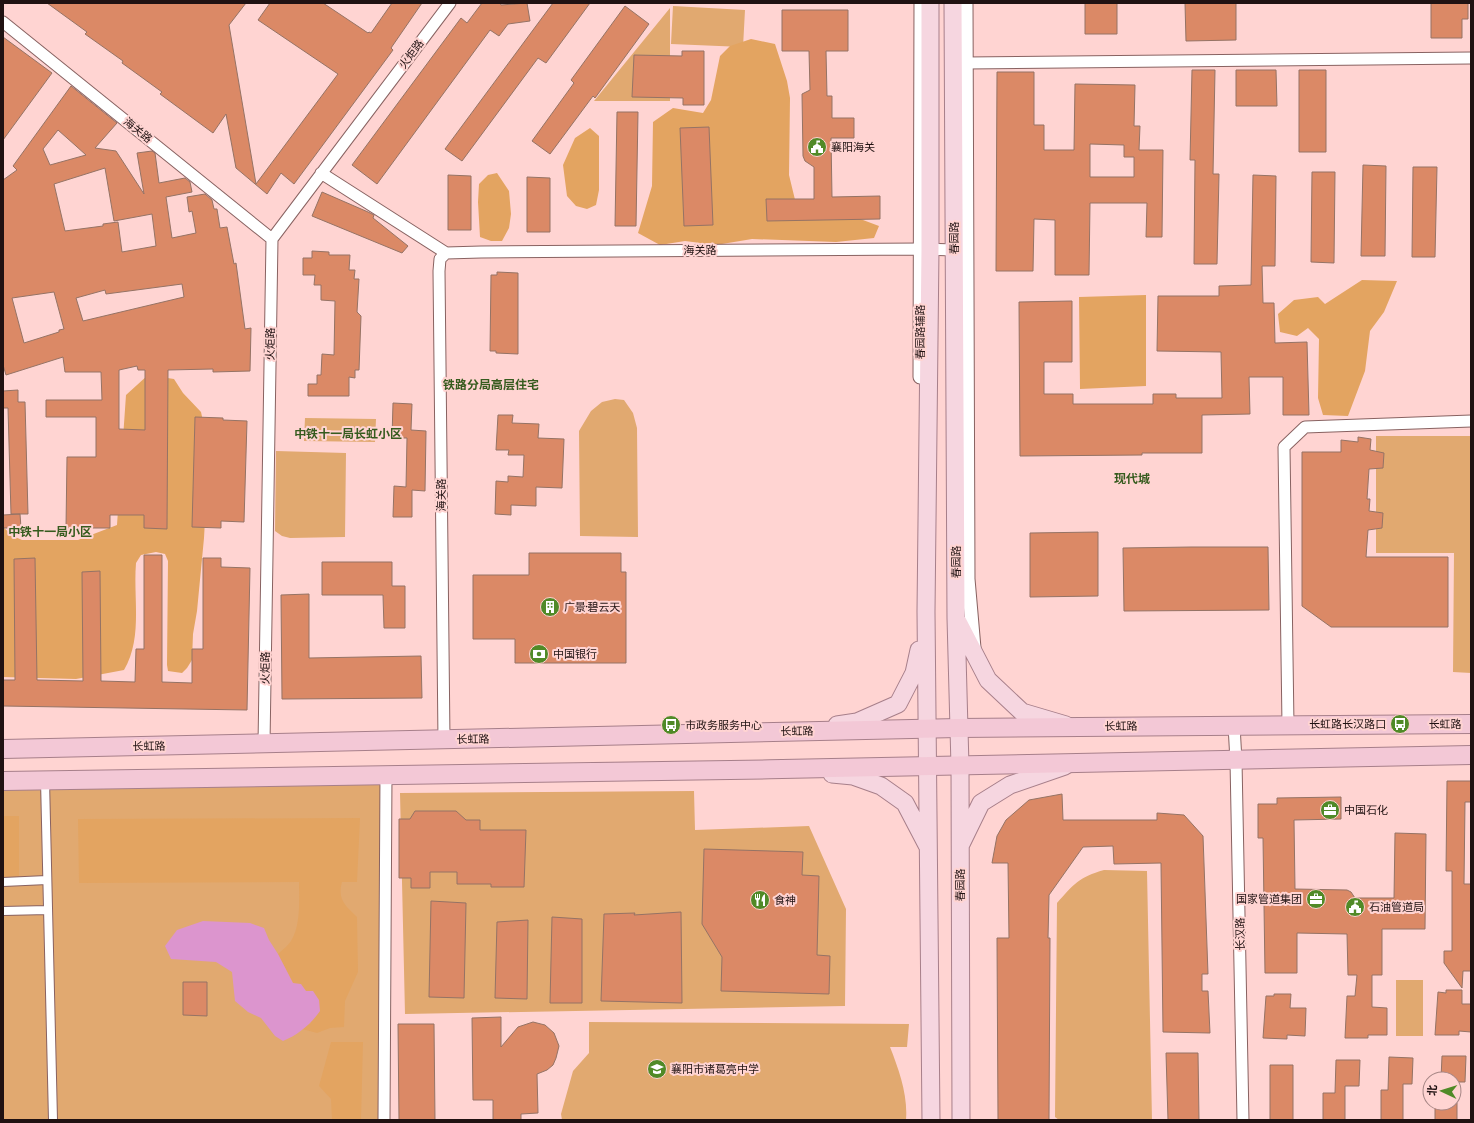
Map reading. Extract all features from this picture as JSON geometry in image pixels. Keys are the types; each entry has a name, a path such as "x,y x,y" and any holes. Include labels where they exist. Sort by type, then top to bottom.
{"highway":[{"name":"长虹路","path":"3,749 927,728 1471,724"},
{"path":"3,780 960,766 1471,755"}],"main road":[{"path":"930,3 925,249 927,766 931,1120"},
{"name":"春园路","path":"953,3 956,618 960,766 961,1120"},
{"path":"783,732 857,722 898,704 914,674 926,612"},
{"path":"956,618 988,680 1022,712 1072,726"},
{"path":"960,848 981,803 1010,785 1070,764"},
{"path":"782,768 853,776 881,786 905,803 928,847"}],"street":[{"name":"火炬路","path":"264,744 272,238 450,3"},
{"name":"春园路辅路","path":"916,662 920,612 925,249 921,3"},
{"path":"966,3 968,578 975,654"},
{"name":"海关路","path":"3,22 272,238"},
{"path":"966,63 1471,58"},
{"path":"321,172 446,253"},
{"name":"海关路","path":"444,740 440,258 446,253 481,252 954,250"},
{"path":"1288,725 1284,447 1305,427 1471,421"},
{"name":"长汉路","path":"1234,725 1243,1120"},
{"path":"384,1120 386,774"},
{"path":"45,780 53,1120"},
{"path":"3,882 47,880"},
{"path":"3,911 48,910"}],"shaded area":[{"path":"673,6 745,10 743,47 671,44"},
{"path":"670,8 670,101 594,101"},
{"path":"751,39 775,44 787,81 790,98 789,175 797,208 847,214 879,226 874,238 836,242 752,239 716,245 685,241 660,245 638,233 652,186 653,122 673,108 703,113 711,100 720,56 730,46"},
{"path":"590,128 599,136 599,190 596,205 587,209 576,206 567,196 563,165 575,138"},
{"path":"497,173 509,191 511,214 509,228 502,241 491,241 480,237 478,202 479,184 488,175"},
{"path":"1362,280 1397,281 1384,312 1370,331 1365,371 1348,416 1323,415 1318,398 1319,339 1308,328 1297,336 1280,332 1278,314 1294,300 1318,297 1325,304"},
{"path":"1146,295 1146,386 1080,389 1079,297"},
{"path":"148,375 174,379 183,393 201,412 209,449 204,538 197,611 193,634 192,660 182,673 168,671 168,561 165,554 156,552 141,555 136,563 135,631 130,658 124,670 76,679 3,677 3,527 13,536 22,540 78,540 117,525 126,395"},
{"path":"615,399 624,400 633,413 637,428 638,537 580,536 579,431 591,411 602,402"},
{"path":"305,418 376,419 375,442 304,441"},
{"path":"1376,436 1471,436 1471,673 1453,672 1454,553 1376,553"},
{"path":"276,451 346,453 345,537 290,538 282,536 275,531"},
{"path":"386,774 384,1120 3,1120 3,781"},
{"path":"694,791 695,830 809,826 846,909 845,1006 405,1014 400,793"},
{"path":"3,816 19,816 19,881 3,881"},
{"path":"360,818 357,882 342,882 341,888 341,894 344,902 357,917 358,972 345,1001 344,1027 330,1028 317,1033 302,1029 311,1023 306,991 293,983 278,954 290,943 294,935 299,912 299,882 79,883 78,819"},
{"path":"1104,870 1147,871 1152,1120 1059,1120 1055,1117 1057,903 1078,882 1088,875"},
{"path":"203,921 250,923 264,928 293,983 301,984 306,991 313,991 319,1000 320,1011 313,1020 304,1029 289,1039 283,1041 275,1036 261,1018 248,1012 235,1001 232,972 216,962 171,959 165,946 177,930"},
{"path":"1396,980 1423,980 1423,1036 1396,1036"},
{"path":"589,1022 909,1024 907,1047 890,1047 900,1074 906,1101 906,1120 562,1120 561,1114 573,1071 589,1053"},
{"path":"331,1042 363,1042 361,1120 332,1120 331,1099 319,1086"}],"building":[{"path":"47,3 246,3 229,25 256,184 338,74 258,20 270,3 323,3 368,33 371,33 392,3 422,3 391,48 393,50 294,184 281,173 267,194 236,168 226,114 213,133 160,94 162,92 122,63 123,61 85,34 87,32"},
{"path":"482,3 500,3 501,5 527,3 530,21 508,24 499,36 490,30 377,184 352,165 461,18 467,23"},
{"path":"553,3 590,3 546,63 538,58 462,161 445,149"},
{"path":"1085,3 1117,3 1117,34 1085,34"},
{"path":"1185,3 1236,3 1236,40 1186,41"},
{"path":"1431,3 1468,3 1468,19 1462,19 1462,38 1431,38"},
{"path":"625,6 649,24 595,98 593,96 550,154 532,141 574,83 571,80"},
{"name":"襄阳海关","path":"782,10 848,10 848,51 826,51 827,96 832,96 832,118 854,118 854,138 831,138 832,197 880,196 880,219 767,221 766,199 814,199 814,167 805,161 803,156 802,94 810,90 809,51 782,51"},
{"path":"3,37 52,73 3,140"},
{"path":"682,51 704,51 704,105 683,105 683,98 632,97 634,55 682,56"},
{"path":"1192,70 1215,70 1213,174 1219,174 1217,264 1194,264 1195,160 1190,160"},
{"path":"1236,70 1276,70 1277,106 1236,106"},
{"path":"1299,70 1326,70 1326,152 1299,152"},
{"path":"997,72 1034,72 1034,125 1044,125 1044,150 1074,150 1075,84 1135,85 1134,126 1140,126 1139,150 1163,150 1162,237 1146,237 1147,203 1090,203 1089,275 1055,275 1055,220 1034,219 1033,271 996,271","holes":["1090,144 1124,145 1124,157 1134,157 1134,177 1090,177"]},
{"path":"71,86 117,123 95,148 116,151 144,194 137,153 152,151 155,153 159,183 185,178 190,182 192,192 166,197 172,238 196,233 192,211 189,212 187,197 205,194 212,200 214,209 217,209 220,228 227,227 234,264 236,263 245,329 251,328 250,371 213,372 213,369 168,370 167,529 144,528 144,515 110,515 110,528 66,528 67,457 96,457 96,417 46,417 46,400 102,400 101,372 65,372 63,357 6,375 3,365 3,180 17,170 13,166","holes":["58,130 86,155 50,165 43,149","105,168 114,221 152,214 156,246 122,252 118,222 103,224 103,226 65,231 54,184","182,284 184,297 83,321 76,298 105,290 106,294","54,292 64,329 24,343 12,298","137,366 138,370 145,370 145,430 119,429 119,370"]},
{"path":"617,112 638,112 636,226 615,226"},
{"path":"709,127 713,225 684,226 680,128"},
{"path":"1363,165 1386,166 1385,256 1361,256"},
{"path":"1413,167 1437,167 1435,257 1412,257"},
{"path":"1312,172 1335,172 1334,263 1311,262"},
{"path":"448,175 471,176 471,230 448,230"},
{"path":"1253,175 1276,176 1275,266 1262,266 1263,303 1274,303 1275,343 1307,342 1309,415 1283,415 1283,377 1249,377 1250,414 1202,415 1202,453 1020,456 1019,302 1072,301 1072,362 1044,362 1044,394 1073,394 1073,404 1153,404 1153,394 1176,394 1176,398 1222,398 1221,352 1157,351 1158,296 1219,296 1219,286 1251,285"},
{"path":"527,177 550,178 550,232 527,232"},
{"path":"322,192 374,215 373,218 408,246 402,253 312,216"},
{"path":"312,251 329,252 329,255 350,255 349,270 355,270 354,279 359,279 357,312 361,316 359,370 355,370 355,378 349,377 349,396 308,396 308,384 317,384 317,375 321,375 322,354 334,355 335,301 321,300 321,285 314,285 315,275 303,275 303,258 312,258"},
{"path":"497,272 518,273 518,354 496,353 496,351 490,351 491,275 497,275"},
{"path":"18,390 18,402 25,402 28,514 11,514 8,408 3,408 3,391"},
{"path":"393,403 412,404 411,430 426,431 425,491 412,490 412,517 393,517 394,486 406,487 407,438 392,438"},
{"path":"498,415 513,415 512,423 539,424 538,438 564,439 562,488 536,487 536,506 511,505 511,515 495,514 496,481 508,482 508,476 523,477 524,455 508,455 509,450 496,450"},
{"path":"195,417 247,421 244,522 221,521 221,528 192,527"},
{"path":"1358,437 1371,439 1370,450 1384,453 1383,468 1369,469 1367,499 1370,499 1369,511 1383,513 1382,528 1368,530 1366,557 1448,557 1448,627 1331,627 1302,606 1302,452 1341,452 1341,440 1358,442"},
{"path":"20,514 21,528 3,528 3,515"},
{"path":"1098,532 1098,596 1030,597 1030,533"},
{"path":"1268,547 1269,610 1124,611 1123,548"},
{"name":"广景·碧云天","path":"529,553 621,553 621,572 626,572 626,663 515,663 515,639 473,639 473,575 529,575"},
{"path":"144,555 162,555 162,682 192,683 192,649 203,649 203,558 221,558 221,567 250,568 247,710 3,706 3,680 15,680 14,559 35,558 37,680 83,681 82,572 100,571 101,681 135,682 136,649 144,649"},
{"path":"322,562 392,562 392,586 405,586 405,628 384,628 383,595 322,595"},
{"path":"309,594 309,658 421,656 422,698 282,699 281,595"},
{"path":"1447,781 1471,781 1471,802 1465,802 1464,884 1471,884 1471,971 1463,971 1462,988 1444,963 1444,951 1452,951 1452,871 1446,871"},
{"path":"1062,794 1063,820 1157,820 1157,813 1184,815 1203,836 1208,974 1202,974 1202,991 1208,991 1210,1033 1163,1032 1161,863 1114,864 1113,846 1083,847 1049,895 1049,1120 998,1120 997,938 1009,938 1008,863 992,863 997,836 1006,820 1029,800"},
{"path":"1341,797 1341,819 1294,820 1295,889 1347,890 1351,892 1355,898 1394,898 1395,833 1426,834 1425,929 1382,929 1382,975 1372,975 1372,1007 1387,1008 1387,1035 1368,1035 1368,1038 1345,1038 1347,996 1355,996 1357,975 1348,975 1347,934 1297,933 1297,973 1265,973 1263,838 1258,838 1258,804 1277,804 1277,798"},
{"path":"415,811 456,811 466,820 480,820 480,830 526,830 524,887 491,887 491,884 457,884 457,872 430,872 430,888 411,888 411,878 399,878 399,819 410,819"},
{"name":"食神","path":"704,849 803,852 802,875 819,876 817,955 830,956 829,994 721,991 722,957 702,924"},
{"path":"431,901 466,903 464,998 429,997"},
{"path":"681,912 682,1003 601,1001 604,914 635,913 634,915"},
{"path":"552,917 582,919 582,1003 550,1003"},
{"path":"528,920 527,999 495,998 497,922"},
{"path":"183,982 207,982 207,1016 183,1015"},
{"path":"1446,990 1462,990 1462,1004 1471,1004 1471,1032 1459,1031 1459,1035 1435,1035 1438,992 1446,993"},
{"path":"1274,994 1291,994 1290,1008 1306,1008 1305,1036 1287,1035 1287,1039 1263,1038 1266,996 1274,996"},
{"path":"501,1017 501,1047 518,1027 533,1022 545,1025 554,1033 559,1046 553,1065 547,1070 537,1074 538,1113 521,1114 521,1120 493,1120 493,1100 473,1100 472,1018"},
{"path":"398,1024 434,1024 435,1120 399,1120"},
{"path":"1166,1053 1198,1053 1199,1120 1168,1120"},
{"path":"1442,1056 1466,1056 1465,1082 1462,1082 1462,1071 1441,1071"},
{"path":"1389,1057 1413,1058 1412,1084 1403,1084 1403,1120 1381,1120 1381,1090 1388,1090"},
{"path":"1336,1060 1360,1060 1359,1086 1345,1086 1345,1120 1323,1120 1323,1093 1335,1093"},
{"path":"1270,1065 1293,1065 1293,1120 1270,1120"},
{"path":"1435,1111 1457,1111 1457,1120 1435,1120"}],"place":[{"name":"襄阳海关","path":"817,147"},
{"name":"广景·碧云天","path":"550,607"},
{"name":"中国银行","path":"539,654"},
{"name":"长虹路长汉路口","path":"1400,724"},
{"name":"市政务服务中心","path":"671,725"},
{"name":"中国石化","path":"1330,810"},
{"name":"国家管道集团","path":"1316,899"},
{"name":"食神","path":"760,900"},
{"name":"石油管道局","path":"1355,907"},
{"name":"襄阳市诸葛亮中学","path":"657,1069"}],"district":[{"name":"铁路分局高层住宅","path":"491,385"},
{"name":"中铁十一局长虹小区","path":"348,434"},
{"name":"现代城","path":"1132,479"},
{"name":"中铁十一局小区","path":"50,532"}]}
